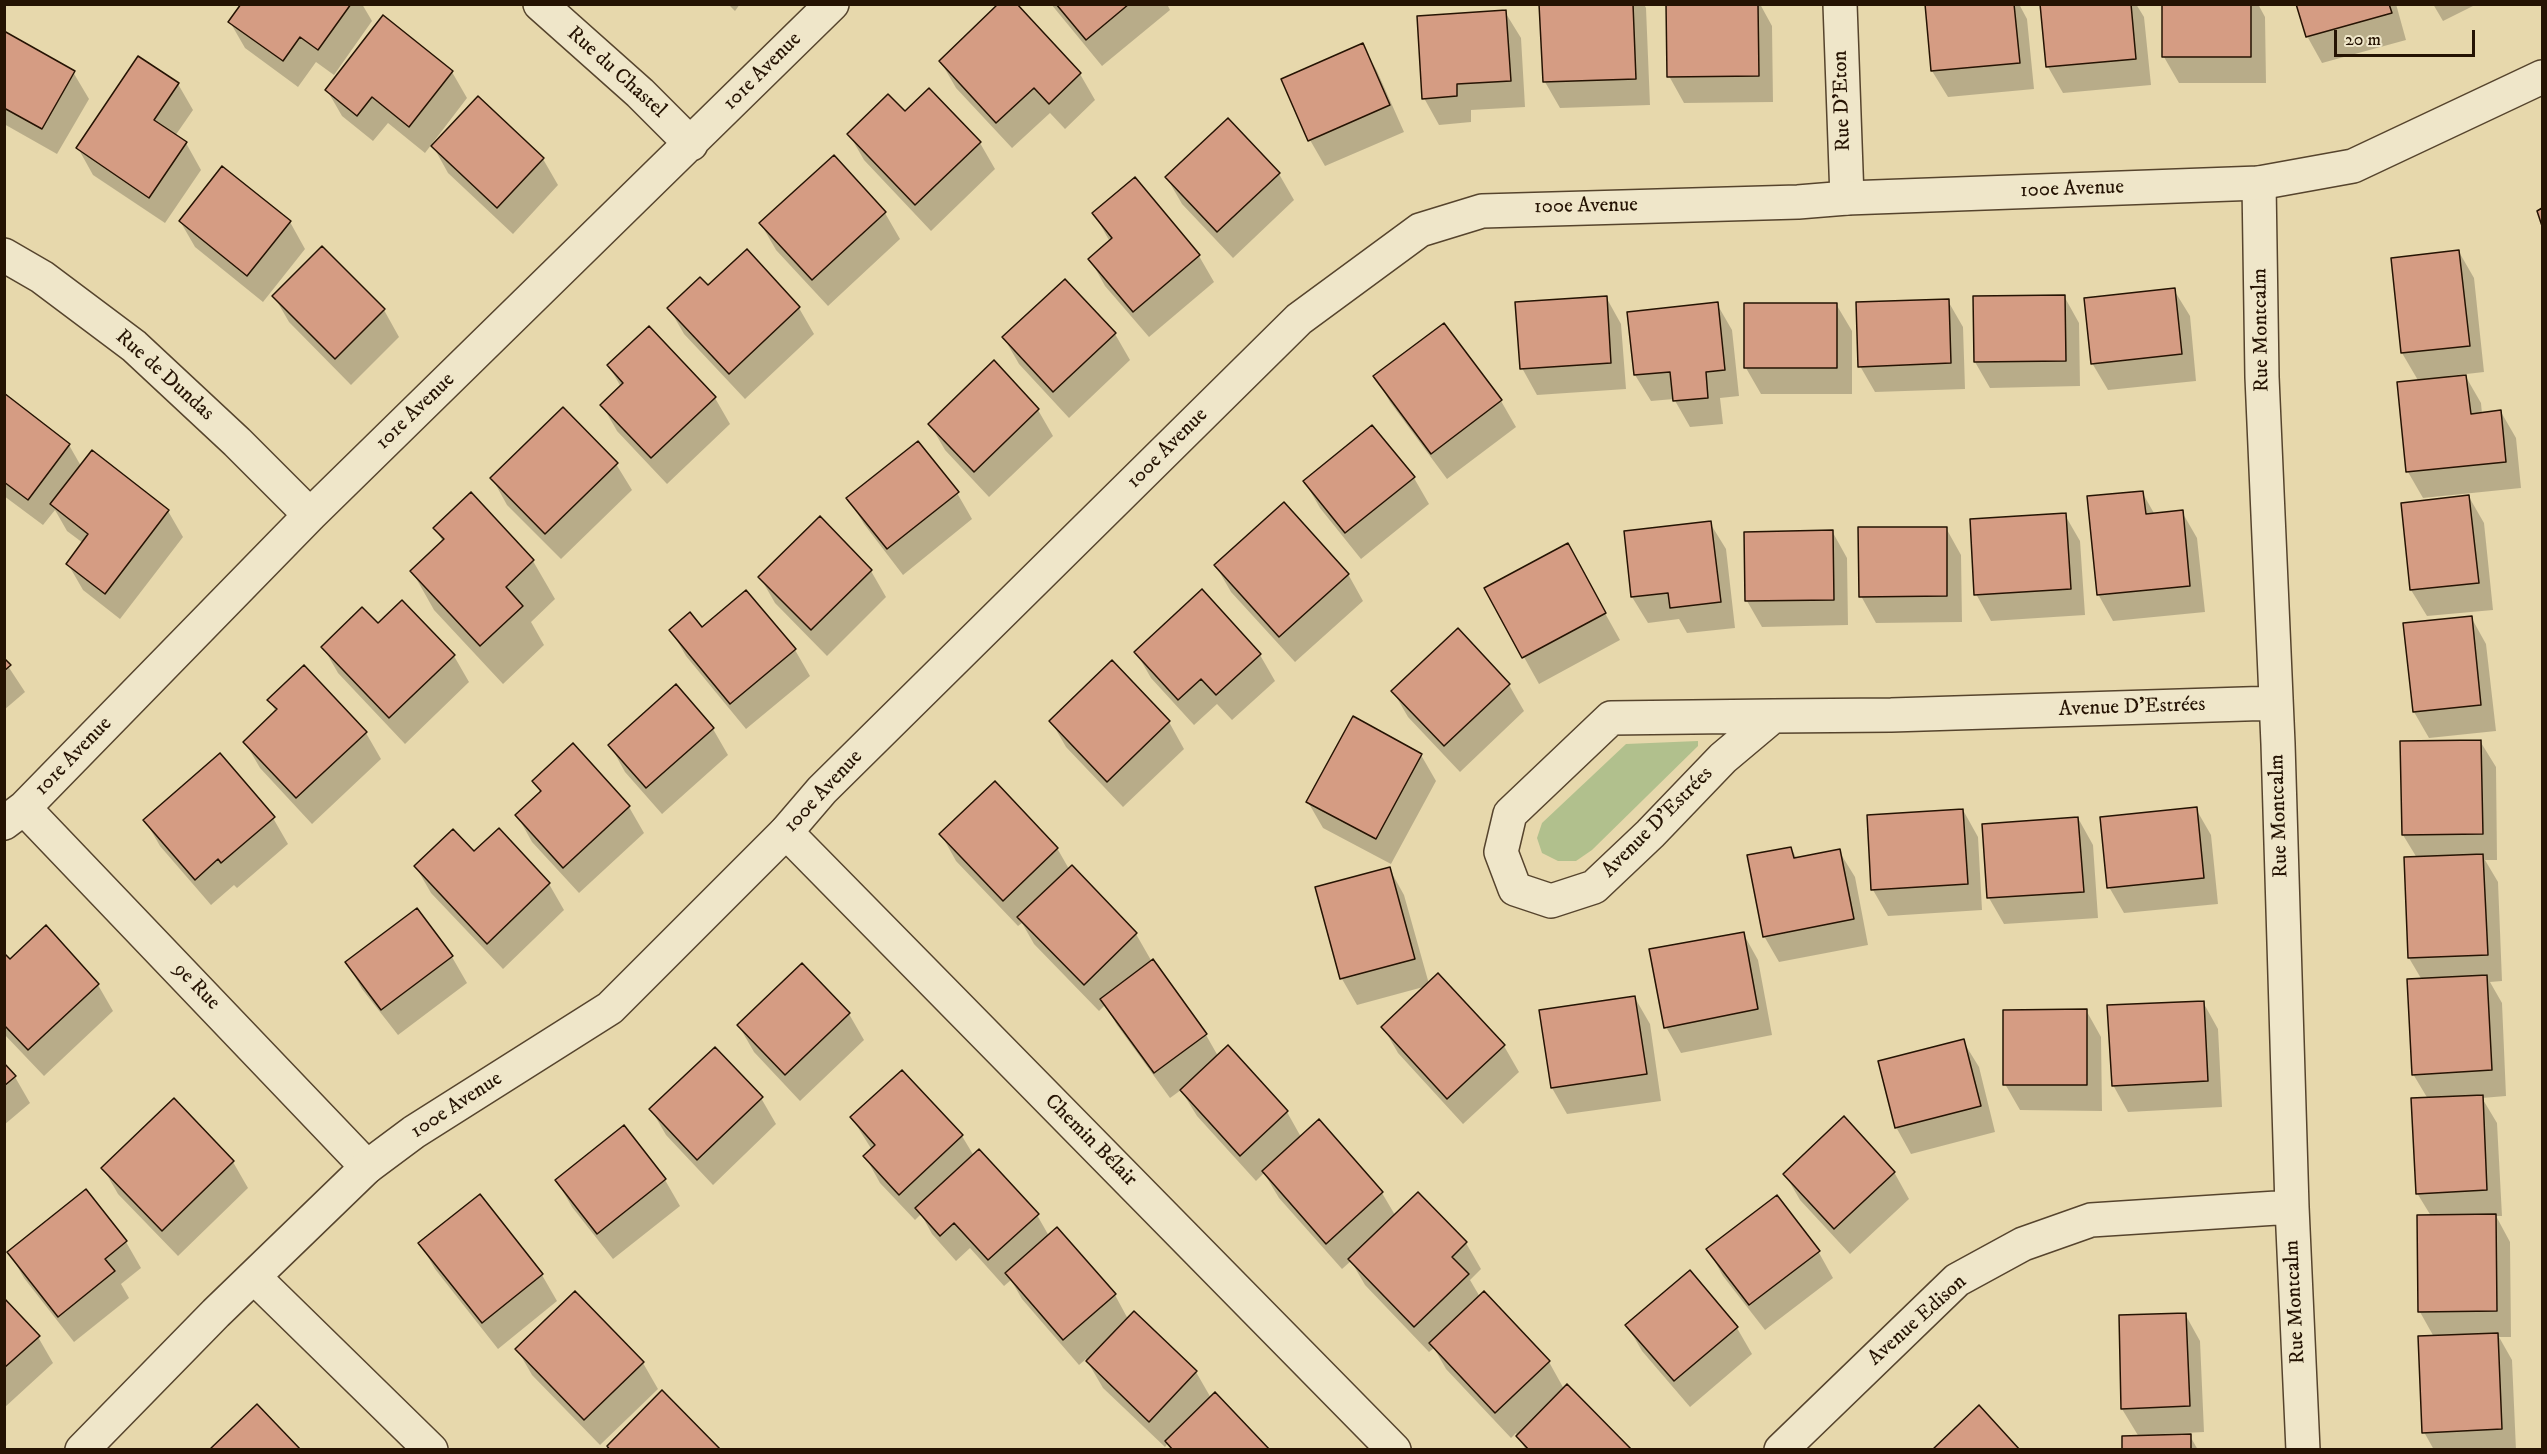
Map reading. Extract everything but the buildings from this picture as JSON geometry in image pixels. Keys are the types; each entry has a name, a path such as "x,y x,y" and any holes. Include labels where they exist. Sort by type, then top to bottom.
{"street":[{"name":"Rue du Chastel","path":"540,4 640,93 691,144"},
{"name":"101e Avenue","path":"14,815 310,515 832,4"},
{"name":"Rue D'Eton","path":"1840,4 1847,198"},
{"name":"100e Avenue","path":"82,1449 367,1167 414,1132 610,1008 786,832 822,790 1299,319 1420,230 1482,211 1798,202 1847,198 2259,183 2353,166 2542,76"},
{"name":"Rue Montcalm","path":"2259,183 2262,377 2303,1449"},
{"name":"Rue de Dundas","path":"4,255 42,277 134,346 237,442 310,515"},
{"name":"Avenue D'Estrées","path":"1773,716 1723,758 1650,834 1593,887 1551,901 1515,889 1501,852 1510,814 1611,718 1773,716 1903,715 2276,703"},
{"name":"9e Rue","path":"14,815 367,1167"},
{"name":"Chemin Bélair","path":"786,832 1394,1449"},
{"name":"Avenue Edison","path":"1781,1449 1957,1280 2023,1244 2091,1220 2292,1207"},
{"path":"254,1277 431,1449"}],"green space":[{"path":"1698,741 1698,746 1592,850 1576,861 1558,861 1542,853 1537,838 1542,823 1626,744"}]}
